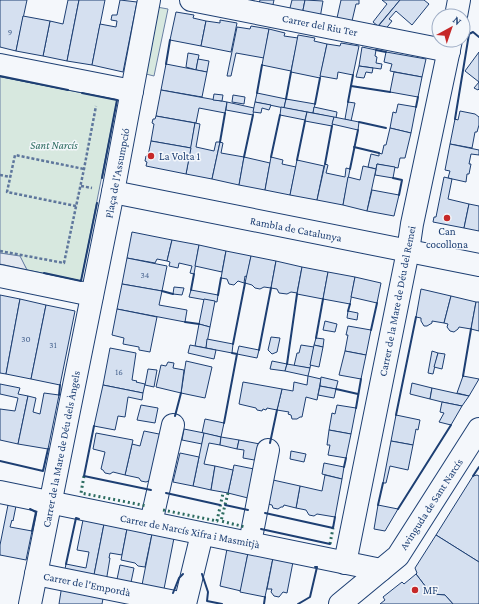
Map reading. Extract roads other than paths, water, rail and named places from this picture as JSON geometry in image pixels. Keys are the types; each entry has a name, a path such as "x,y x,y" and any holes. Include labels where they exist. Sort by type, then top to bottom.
{"street":[{"path":"0,65 132,91 149,0"},
{"name":"Carrer del Riu Ter","path":"191,0 431,42"},
{"name":"Carrer de la Mare de Déu del Remei","path":"345,563 408,251 412,224 449,48"},
{"name":"Plaça de l'Assumpció","path":"92,295 132,91"},
{"name":"Rambla de Catalunya","path":"113,192 479,265"},
{"path":"0,276 92,295"},
{"name":"Carrer de la Mare de Déu dels Àngels","path":"30,604 92,295"},
{"path":"151,523 174,425"},
{"name":"Avinguda de Sant Narcís","path":"340,604 398,556 479,429"},
{"path":"250,543 268,450"},
{"name":"Carrer de Narcís Xifra i Masmitjà","path":"0,492 381,570"},
{"path":"185,604 202,534"},
{"name":"Carrer de l'Empordà","path":"36,574 185,604"}],"place":[{"name":"La Volta 1","path":"151,156"},
{"name":"Can cocollona","path":"447,218"},
{"name":"MF","path":"415,590"}],"park label":[{"name":"Sant Narcís","path":"54,145"}]}
